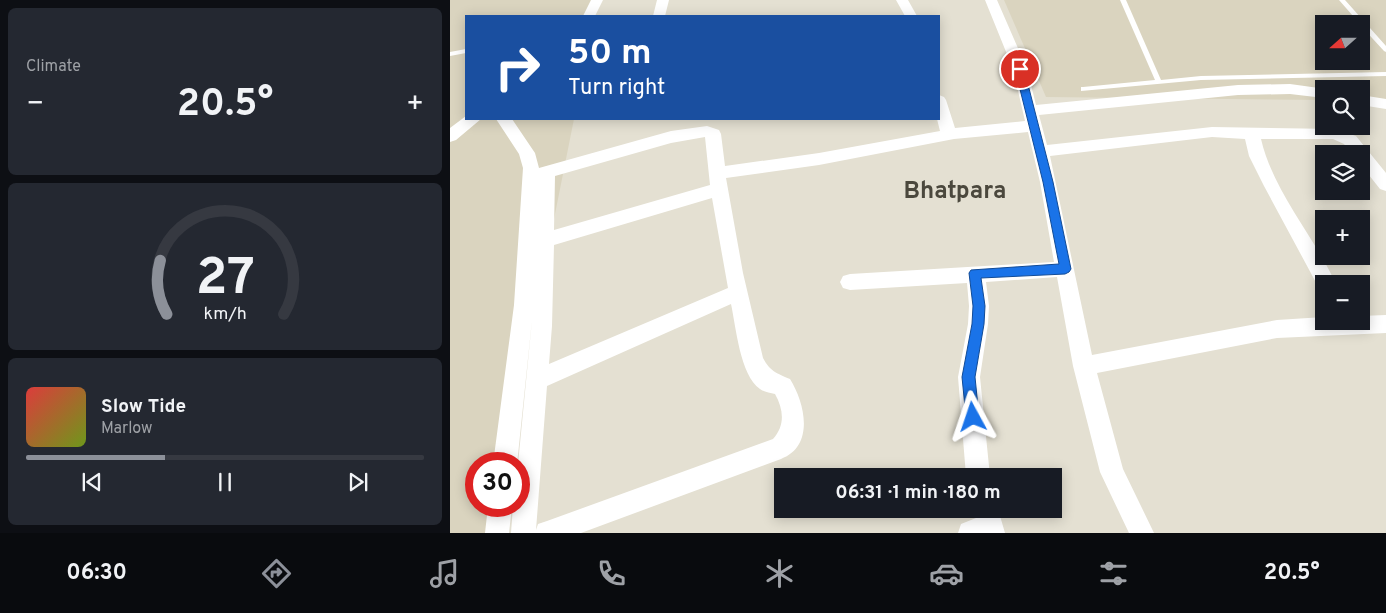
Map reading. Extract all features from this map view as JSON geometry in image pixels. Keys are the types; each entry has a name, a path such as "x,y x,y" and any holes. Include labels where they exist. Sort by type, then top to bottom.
{"street":[{"path":"589,15 597,0"},
{"path":"659,15 663,0"},
{"path":"902,0 910,15"},
{"path":"991,0 1020,69 1040,151 1084,366 1112,472 1142,533"},
{"path":"544,240 718,181 819,159 1032,119 1088,103 1264,88 1302,89 1315,91"},
{"path":"1370,101 1386,104"},
{"path":"940,104 948,134"},
{"path":"450,136 472,120"},
{"path":"505,120 527,153 531,168 539,177 544,240 542,326 523,533"},
{"path":"539,177 671,137 707,131 713,134 718,181 738,292 753,359 760,374 768,382 782,386 788,394 793,425 789,438 781,448 547,533"},
{"path":"1040,151 1212,132 1335,134 1350,140 1386,186"},
{"path":"1252,134 1257,156 1272,186 1323,275"},
{"path":"506,452 539,177"},
{"path":"850,282 1065,269"},
{"path":"975,273 979,306 978,324 969,377 977,468"},
{"path":"537,380 738,292"},
{"path":"1370,324 1386,324"},
{"path":"1084,366 1277,329 1315,326"},
{"path":"497,533 499,517"}],"lane":[{"path":"1123,0 1159,82"},
{"path":"1342,0 1386,50"},
{"path":"450,54 465,51"},
{"path":"1083,89 1210,78 1386,74"}],"shaded area":[{"path":"450,0 598,0 594,15 465,15 465,120 574,120 507,452 465,452 465,517 495,517 491,533 450,533"},
{"path":"1004,0 1386,0 1386,101 1370,100 1370,80 1315,80 1315,100 1046,97"}],"district":[{"name":"Bhatpara","path":"955,192"}],"route":[{"path":"973,417 969,377 978,324 979,306 975,273 1065,269 1048,182 1020,69"}]}
